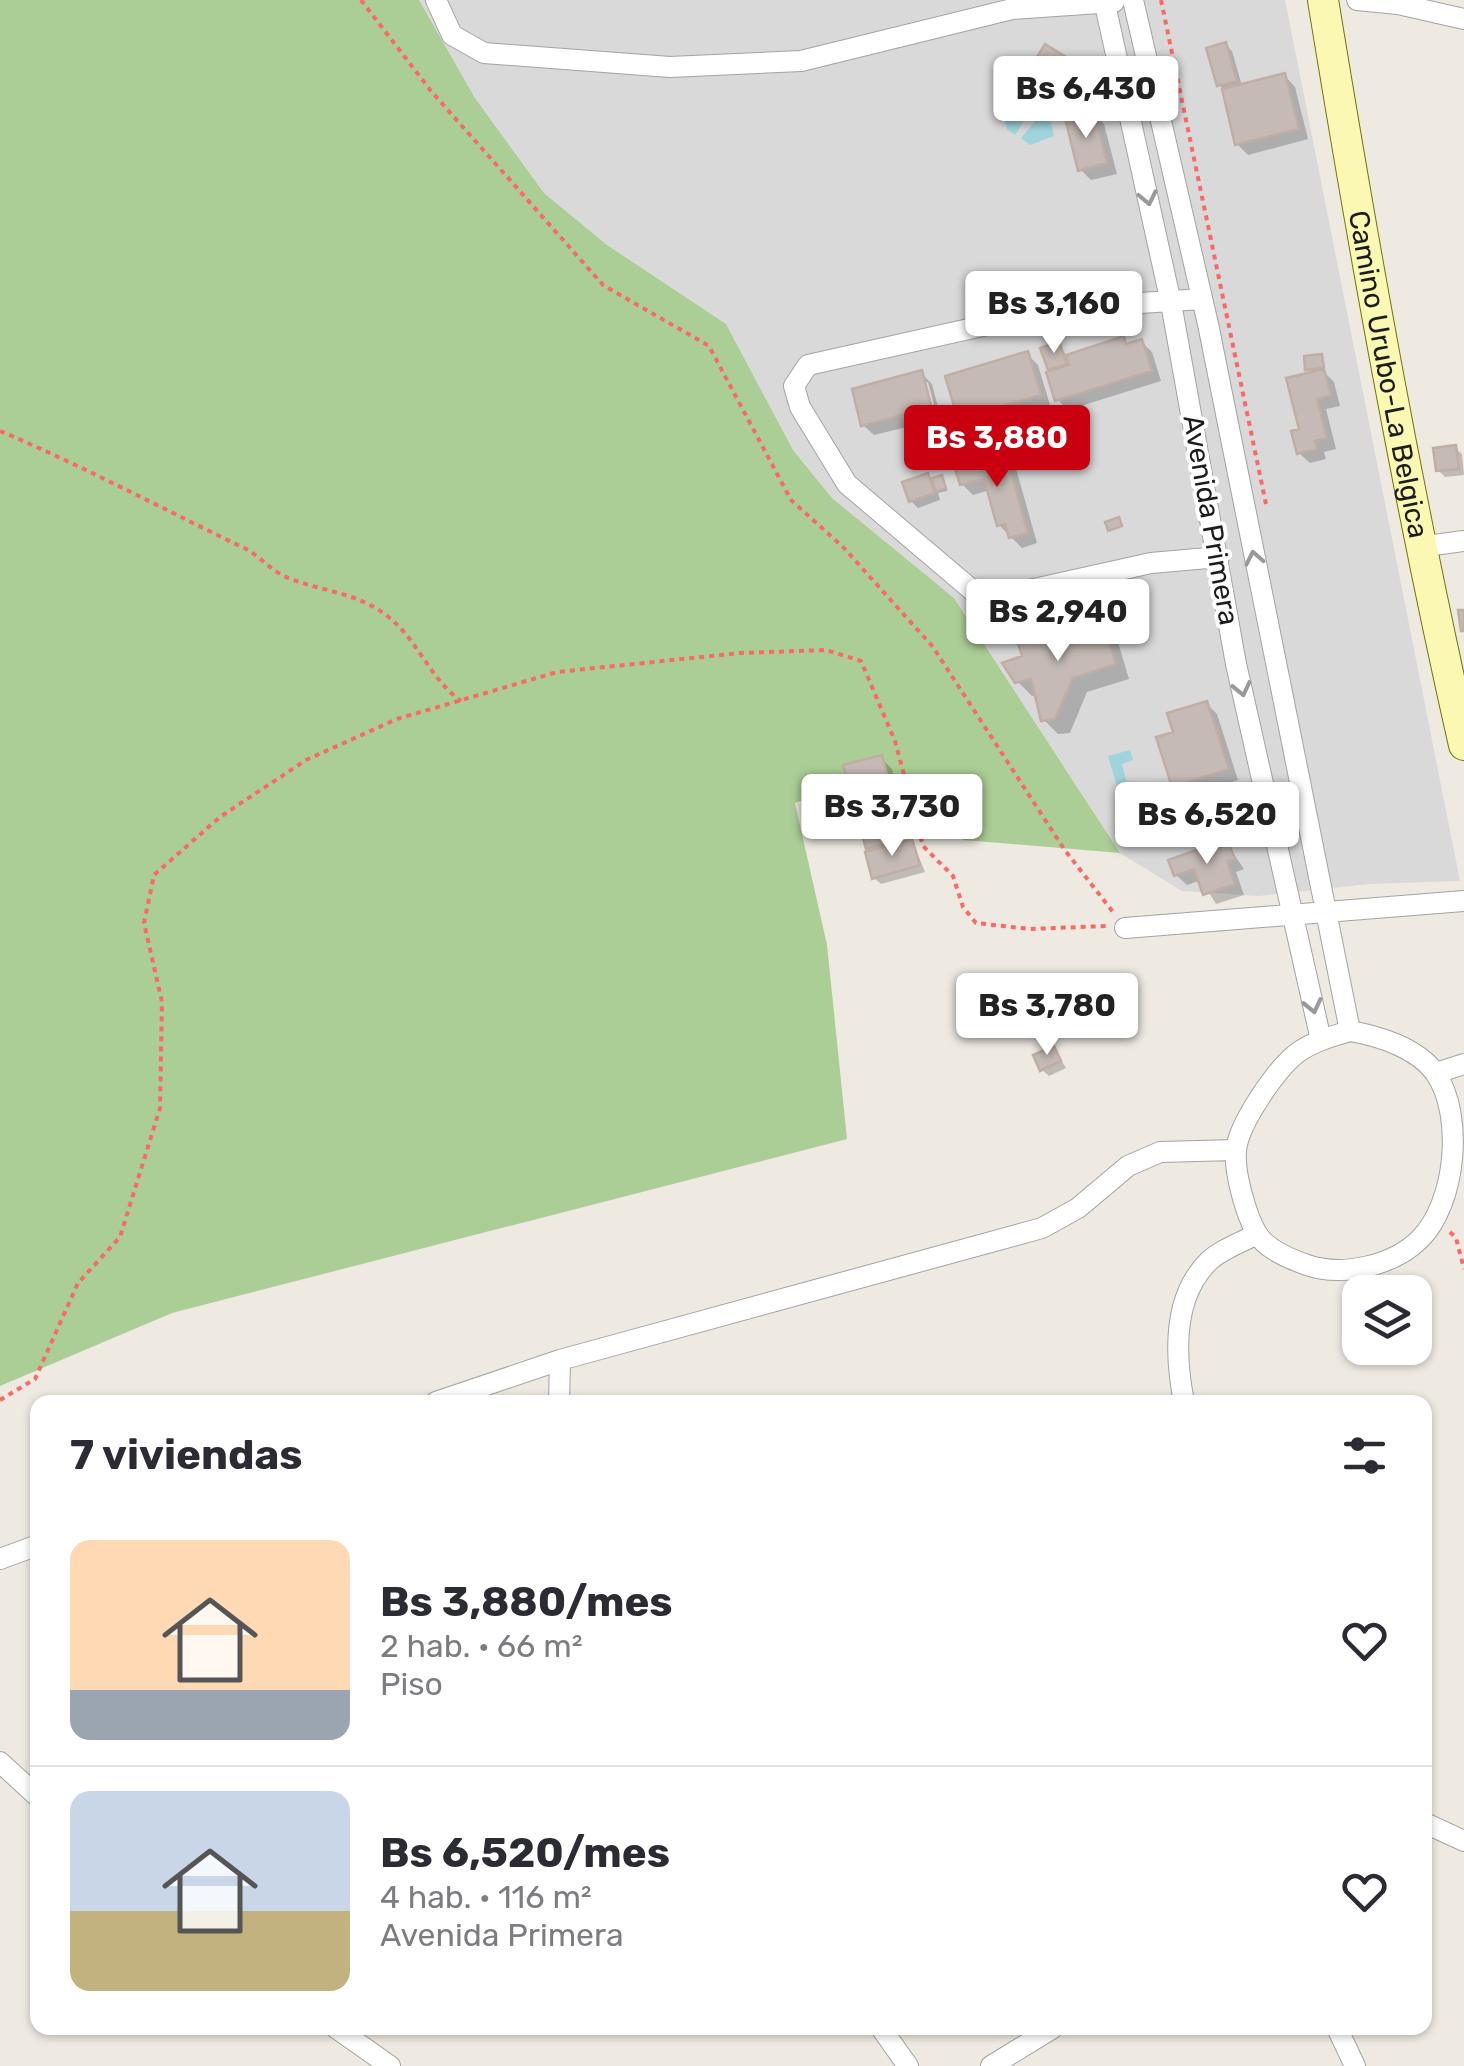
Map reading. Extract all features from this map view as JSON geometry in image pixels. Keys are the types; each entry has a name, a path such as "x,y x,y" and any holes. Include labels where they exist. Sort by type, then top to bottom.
{"main road":[{"name":"Camino Urubo-La Belgica","path":"1323,0 1419,548 1464,745"}],"street":[{"path":"436,0 452,35 484,53 670,67 801,61 1012,9 1132,0"},
{"name":"Avenida Primera","path":"1132,0 1202,298 1322,909 1350,1031"},
{"path":"1357,0 1395,2 1464,19"},
{"name":"Avenida Primera","path":"1104,2 1171,303 1236,664 1321,1040"},
{"path":"1202,298 1063,308 808,365 794,386 800,407 847,484 979,596 992,598 1151,564 1219,557"},
{"path":"1419,548 1464,541"},
{"path":"1126,928 1322,909 1464,901"},
{"path":"1350,1031 1382,1037 1436,1074 1452,1118 1452,1167 1435,1218 1420,1240 1398,1253 1350,1269 1323,1270 1299,1262 1257,1234 1236,1150 1264,1088 1298,1052 1350,1031"},
{"path":"1436,1074 1464,1064"},
{"path":"457,1395 560,1360 1042,1228 1078,1208 1128,1166 1160,1152 1236,1150"},
{"path":"1183,1395 1177,1338 1186,1297 1209,1260 1257,1234"},
{"path":"559,1395 560,1360"},
{"path":"0,1559 30,1548"},
{"path":"0,1762 30,1789"},
{"path":"1432,1826 1455,1838"},
{"path":"346,2035 390,2066"},
{"path":"886,2035 908,2066"},
{"path":"991,2066 1042,2035"},
{"path":"1340,2035 1355,2066"}],"path":[{"path":"362,0 430,90 603,285 709,346 791,500 844,548 933,647 1064,849 1126,928"},
{"path":"0,431 114,480 187,524 246,548 284,576 340,591 387,615 440,686 463,702"},
{"path":"0,1400 35,1379 78,1284 120,1236 160,1108 162,1002 144,923 154,874 220,817 306,760 397,719 557,672 740,653 826,650 861,660 896,742 922,846 953,876 963,907 976,923 1030,929 1093,925 1126,928"},
{"path":"1435,1218 1456,1238 1464,1269"}],"shaded area":[{"path":"419,0 1285,0 1460,881 1369,884 1259,896 1182,891 1120,853 954,598 832,498 793,450 726,324 607,245 544,193 475,98"}],"green space":[{"path":"0,0 419,0 475,98 544,193 607,245 726,324 793,450 832,498 954,598 1120,853 964,840 857,780 795,803 827,945 847,1139 172,1313 0,1386"}],"water":[{"path":"1018,101 1026,118 1015,135 1007,129 1001,106 1008,110"},
{"path":"1036,120 1051,122 1054,136 1030,145 1021,138"},
{"path":"1130,750 1133,760 1122,764 1128,787 1118,790 1108,756"}],"building":[{"path":"1226,42 1237,81 1217,86 1206,48"},
{"path":"1045,44 1066,57 1059,68 1073,76 1079,67 1101,80 1084,107 1027,73"},
{"path":"1285,73 1299,129 1235,145 1222,89"},
{"path":"1094,110 1107,163 1078,171 1065,118"},
{"path":"1124,336 1126,344 1142,339 1152,371 1055,401 1046,372 1069,365 1066,355"},
{"path":"1059,342 1067,364 1048,370 1040,348"},
{"path":"1028,351 1041,395 958,419 945,376"},
{"path":"1322,354 1324,368 1305,370 1304,356"},
{"path":"1324,369 1331,395 1317,399 1327,438 1315,441 1317,449 1297,454 1291,431 1299,429 1286,378"},
{"path":"922,370 940,440 910,447 902,415 861,426 852,389"},
{"path":"1456,445 1459,469 1436,471 1433,448"},
{"path":"1005,451 1028,533 1009,538 1005,524 997,526 984,479 960,485 954,465"},
{"path":"928,473 935,493 909,502 902,482"},
{"path":"942,475 946,489 935,491 932,478"},
{"path":"1119,517 1122,526 1108,531 1105,522"},
{"path":"1458,610 1464,610 1464,631 1461,631"},
{"path":"1040,624 1044,642 1104,625 1116,664 1073,678 1055,719 1041,721 1031,679 1015,683 1002,663 1022,656 1015,633"},
{"path":"1207,701 1229,769 1172,787 1156,737 1173,732 1167,713"},
{"path":"882,755 891,791 902,789 909,816 859,828 843,765"},
{"path":"888,824 893,842 866,849 861,831"},
{"path":"912,839 920,865 872,879 865,852"},
{"path":"1214,844 1215,849 1229,844 1235,859 1227,861 1235,884 1203,895 1194,869 1174,876 1168,860"},
{"path":"1054,1046 1061,1061 1040,1071 1033,1055"}]}
